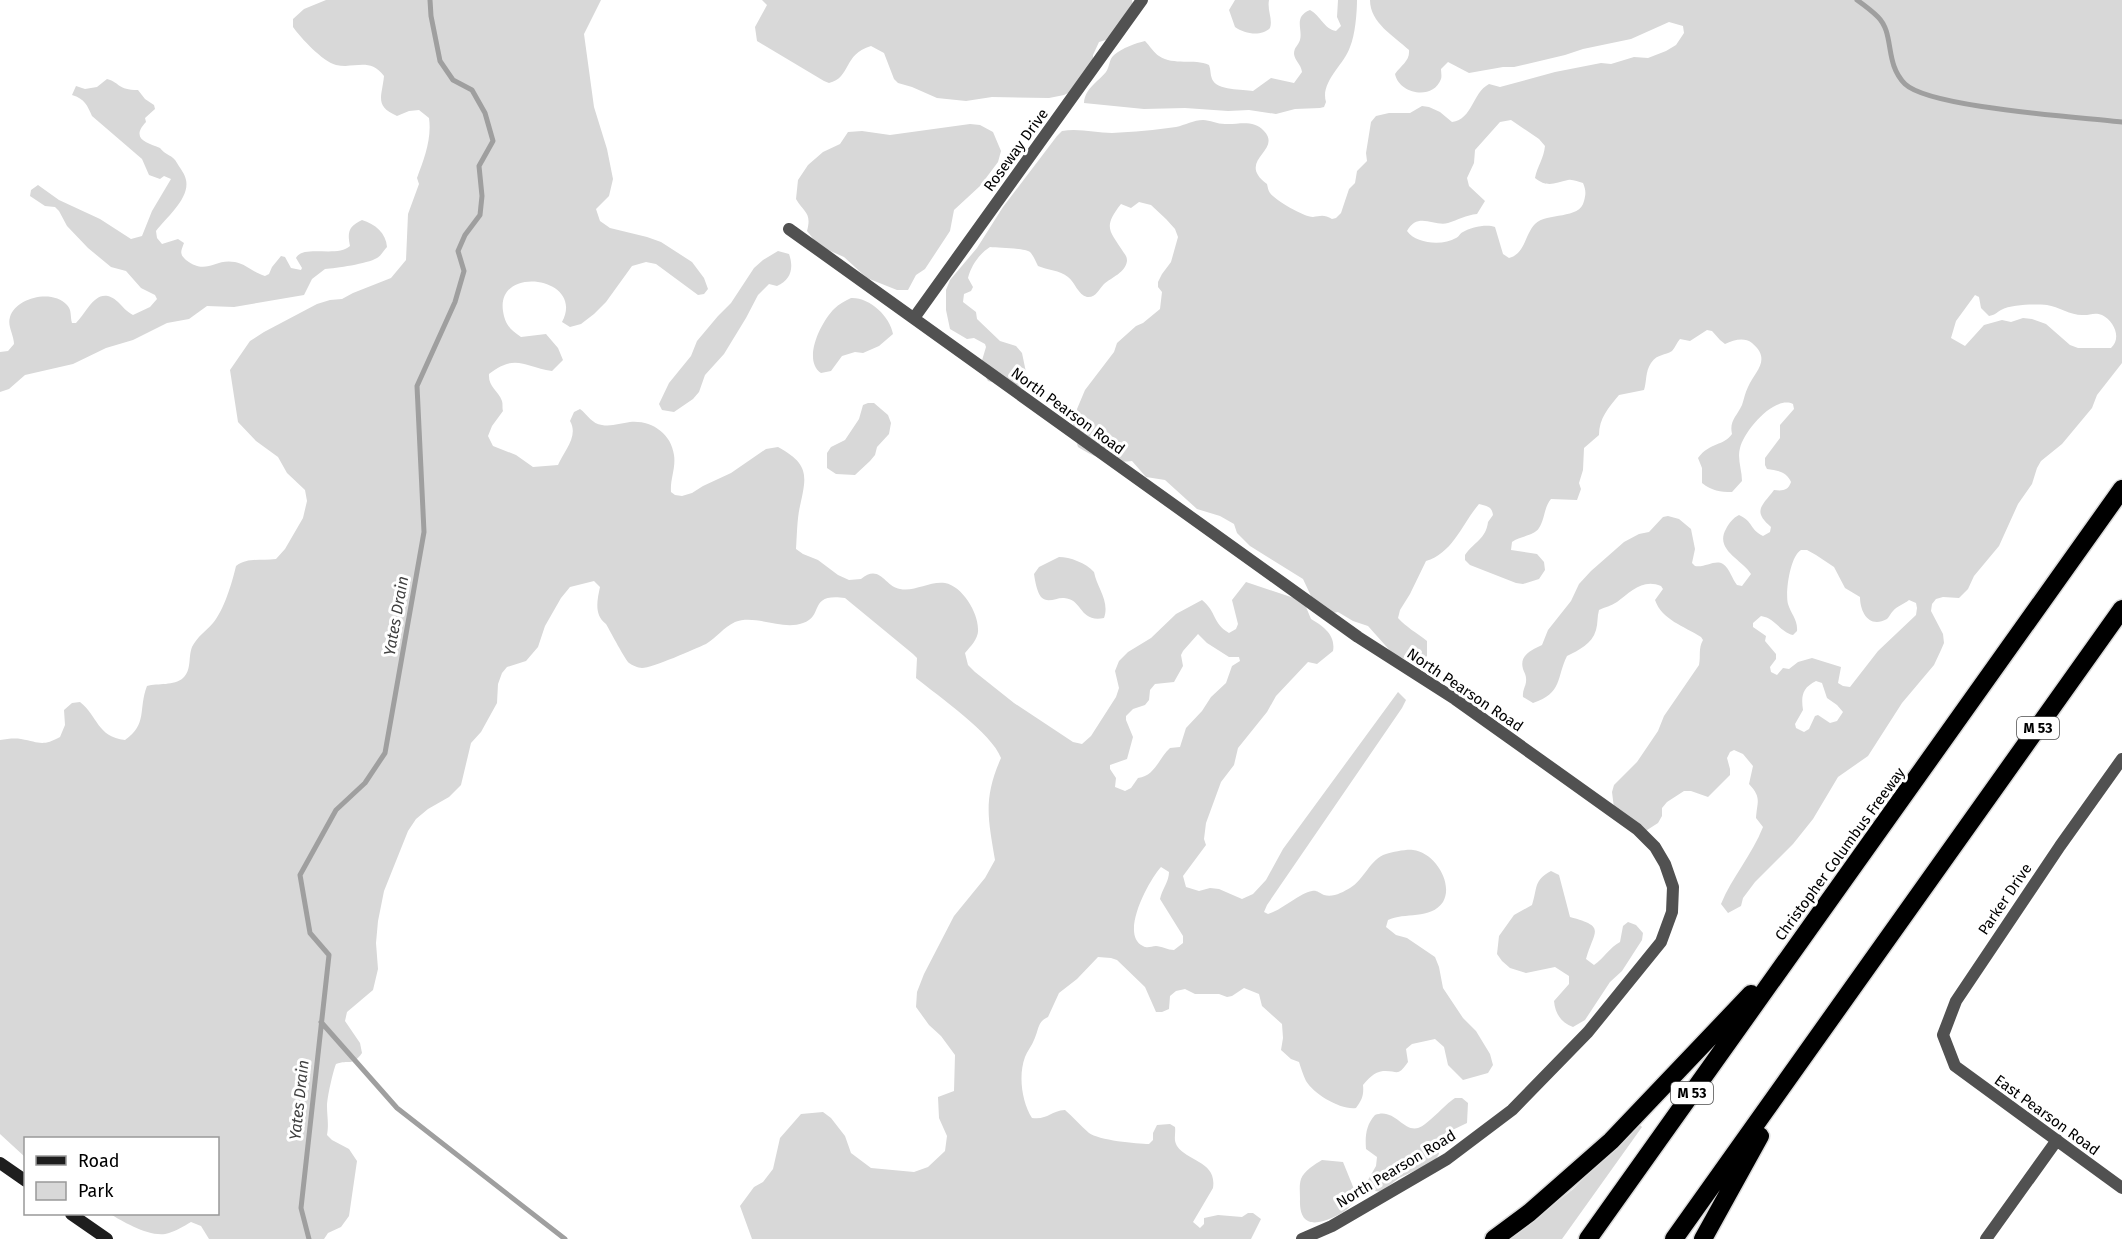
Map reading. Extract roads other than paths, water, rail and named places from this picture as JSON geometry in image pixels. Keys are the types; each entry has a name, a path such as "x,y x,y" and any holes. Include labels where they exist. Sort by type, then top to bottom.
{"highway":[{"name":"Christopher Columbus Freeway","path":"1588,1239 2122,489"},
{"name":"M 53","path":"1674,1239 2122,609"},
{"path":"1494,1239 1529,1213 1611,1141 1795,947"},
{"path":"1703,1239 1804,1056"}],"main road":[{"path":"0,1163 24,1180"},
{"path":"72,1215 106,1239"}],"street":[{"name":"Roseway Drive","path":"914,318 1142,0"},
{"name":"North Pearson Road","path":"789,229 1358,637 1455,699 1637,829 1655,847 1665,864 1673,887 1672,912 1661,942 1588,1032 1512,1110 1447,1159 1332,1226 1302,1239"},
{"name":"Parker Drive","path":"1955,1066 1943,1035 1956,1001 2060,846 2122,759"},
{"name":"East Pearson Road","path":"1955,1066 2122,1188"},
{"path":"1986,1239 2057,1140"}],"waterway":[{"name":"Yates Drain","path":"309,1239 301,1208 329,955 310,933 300,875 336,810 365,783 385,753 424,532 417,386 455,302 464,271 458,251 465,235 480,215 482,196 479,166 493,141 485,113 472,90 453,80 440,61 430,0"},
{"path":"1857,0 1876,15 1883,24 1894,67 1899,76 1905,84 1920,92 1974,105 2122,122"},
{"path":"321,1022 397,1108 565,1239"}]}
